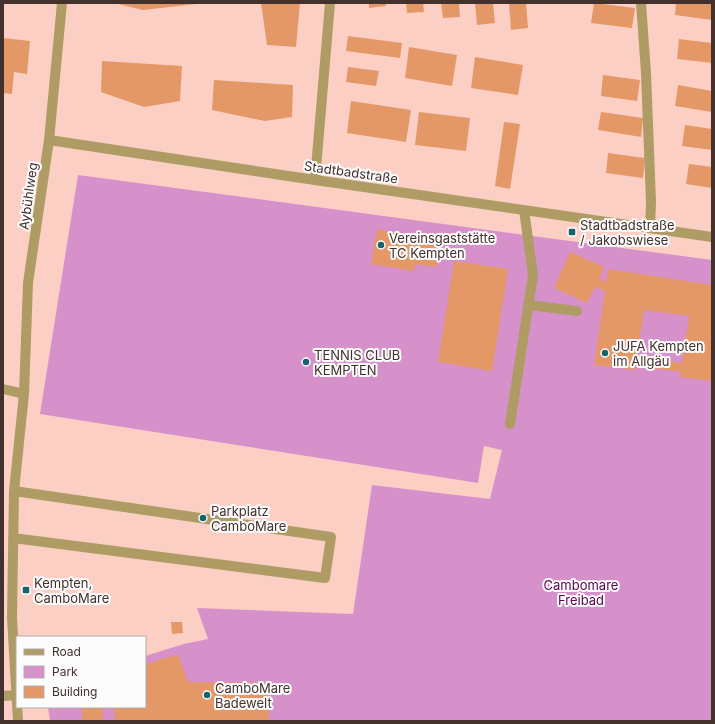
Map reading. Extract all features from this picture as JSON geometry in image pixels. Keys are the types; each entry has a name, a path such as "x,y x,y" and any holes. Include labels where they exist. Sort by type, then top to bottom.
{"street":[{"name":"Aybühlweg","path":"16,695 12,618 14,491 24,394 28,283 49,140 62,3"},
{"path":"315,180 330,3"},
{"path":"641,3 650,172 650,228"},
{"name":"Stadtbadstraße","path":"49,140 712,237"},
{"path":"510,424 533,275 524,210"},
{"path":"529,305 576,311"},
{"path":"3,389 24,394"},
{"path":"13,538 325,578 331,537 14,491"},
{"path":"3,696 16,695"},
{"name":"Aybühlweg","path":"17,708 18,721"}],"green space":[{"name":"Cambomare Freibad","path":"78,175 712,260 712,721 50,721 48,708 146,708 146,656 184,644 208,639 197,608 353,614 372,485 490,499 502,450 484,446 478,483 40,414"}],"building":[{"path":"114,3 196,3 196,4 143,10"},
{"path":"261,3 300,3 296,47 267,45"},
{"path":"369,3 386,3 386,6 369,8"},
{"path":"406,3 423,3 424,12 407,13"},
{"path":"441,3 459,3 460,17 443,18"},
{"path":"475,3 493,3 495,23 477,25"},
{"path":"509,3 526,3 528,28 511,30"},
{"path":"594,3 635,8 632,28 591,23"},
{"path":"676,3 712,4 712,20 675,15"},
{"path":"348,36 402,43 400,58 346,51"},
{"path":"3,38 30,41 27,74 14,72 12,94 3,93"},
{"path":"679,39 712,43 712,63 677,59"},
{"path":"409,47 457,55 452,86 405,78"},
{"path":"475,57 523,65 518,95 471,88"},
{"path":"102,61 182,66 180,101 144,107 101,92"},
{"path":"348,67 379,71 376,86 346,82"},
{"path":"603,75 640,80 637,101 601,96"},
{"path":"214,80 293,85 292,117 265,121 212,110"},
{"path":"678,85 712,91 712,112 675,106"},
{"path":"351,101 411,110 406,142 347,133"},
{"path":"419,112 470,118 466,151 415,145"},
{"path":"601,112 643,118 641,137 598,130"},
{"path":"504,122 520,124 510,189 495,186"},
{"path":"685,125 712,129 712,150 682,146"},
{"path":"608,153 645,158 643,178 606,173"},
{"path":"689,164 712,167 712,188 686,184"},
{"path":"377,229 441,240 436,267 415,264 414,271 371,264"},
{"path":"570,252 604,267 599,279 606,282 608,269 712,285 712,381 680,377 681,372 636,366 635,370 594,365 605,291 595,287 587,303 554,288","holes":["644,310 689,316 682,363 637,356"]},
{"path":"454,261 508,269 492,371 438,362"},
{"path":"171,622 182,622 183,633 172,634"},
{"name":"CamboMare Badewelt","path":"178,655 188,682 269,683 269,721 115,721 114,708 146,708 146,665"},
{"path":"82,708 103,708 103,721 82,721"}],"place":[{"name":"Stadtbadstraße / Jakobswiese","path":"572,232"},
{"name":"Vereinsgaststätte TC Kempten","path":"381,245"},
{"name":"JUFA Kempten im Allgäu","path":"605,353"},
{"name":"TENNIS CLUB KEMPTEN","path":"306,362"},
{"name":"Parkplatz CamboMare","path":"203,518"},
{"name":"Kempten, CamboMare","path":"26,590"},
{"name":"CamboMare Badewelt","path":"207,695"}]}
